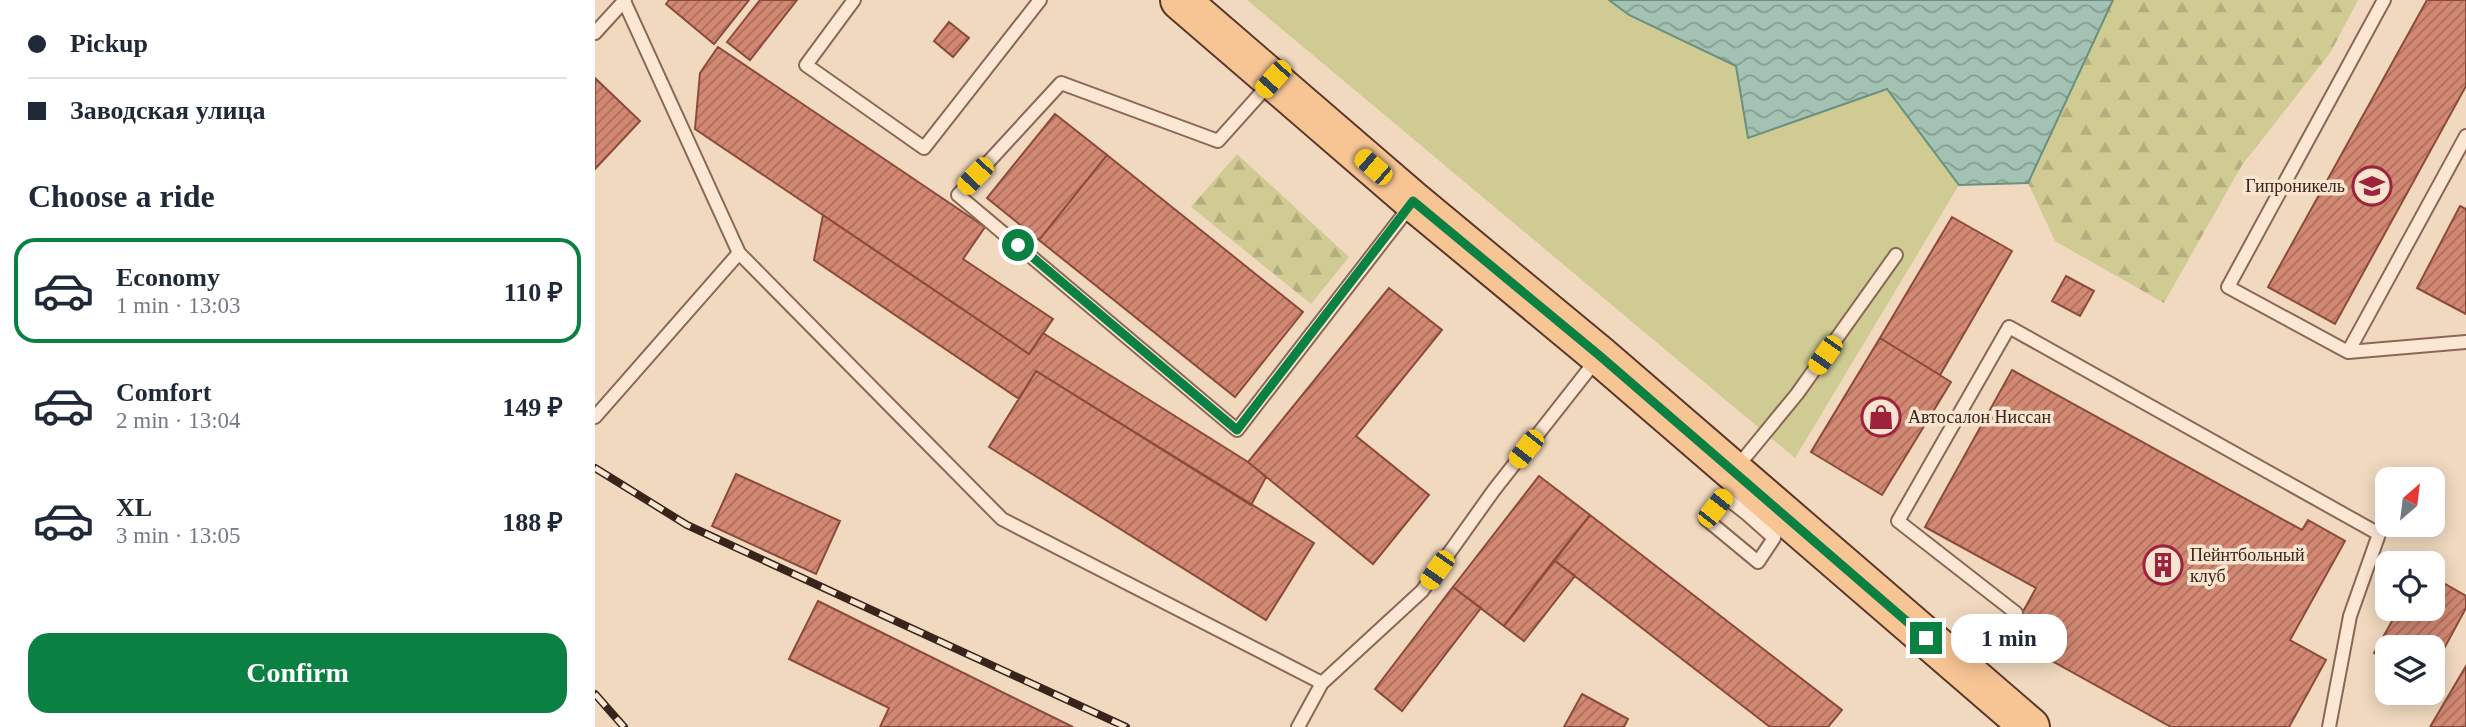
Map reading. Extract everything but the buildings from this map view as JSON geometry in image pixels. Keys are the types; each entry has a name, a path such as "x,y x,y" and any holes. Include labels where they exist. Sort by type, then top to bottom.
{"main road":[{"path":"1180,0 1413,201 1600,356 1747,494 2030,727"}],"lane":[{"path":"854,0 806,65 924,148 1040,0"},
{"path":"2384,0 2228,287 2348,352 2466,342"},
{"path":"595,33 624,1 739,253 1002,520 1322,683"},
{"path":"1273,79 1218,141 1061,83 958,195 1237,430 1413,201"},
{"path":"2348,352 2466,136"},
{"path":"595,417 739,253"},
{"path":"1747,494 1797,394 1896,255"},
{"path":"2016,613 1898,521 2009,327 2379,534 2350,616 2329,727"},
{"path":"1298,727 1322,683 1422,591 1494,490 1600,356"},
{"path":"1747,494 1774,538 1758,562 1706,519 1724,496 1747,494"}],"green space":[{"path":"1247,0 1609,0 1629,15 1736,66 1748,138 1887,89 1959,185 1795,458"},
{"path":"2113,0 2358,0 2330,53 2242,165 2164,303 2055,241 2028,183"},
{"path":"1237,154 1349,257 1311,304 1191,207"}],"water":[{"path":"1609,0 2113,0 2028,183 1959,185 1887,89 1748,138 1736,66 1629,15"}],"railway":[{"path":"595,468 687,525 1126,727"},
{"path":"595,694 624,727"}],"place":[{"name":"Гипроникель","path":"2372,186"},
{"name":"Автосалон Ниссан","path":"1881,417"},
{"name":"Пейнтбольный клуб","path":"2163,565"}],"route":[{"path":"1018,245 1237,430 1413,201 1600,356 1926,638"}]}
